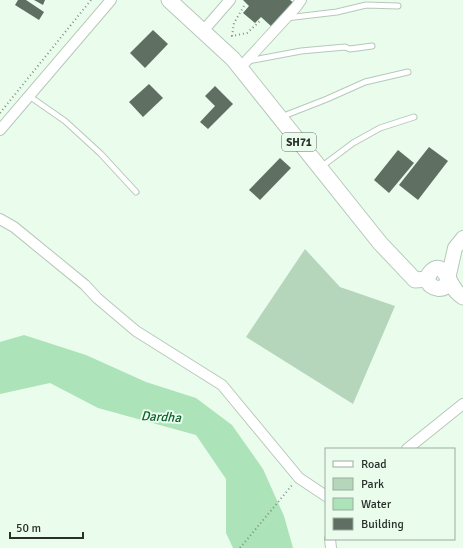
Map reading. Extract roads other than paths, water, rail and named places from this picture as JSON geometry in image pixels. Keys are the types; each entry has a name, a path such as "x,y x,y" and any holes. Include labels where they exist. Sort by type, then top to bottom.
{"main road":[{"name":"SH71","path":"172,1 233,58 244,65 280,118 380,243 415,280 428,279 433,288 439,289 445,287 448,279"},
{"path":"463,238 455,248 448,279 463,298"}],"street":[{"path":"0,130 111,0"},
{"path":"203,31 230,0"},
{"path":"244,65 301,0"},
{"path":"0,219 20,232 85,285 97,298 136,331 222,385 299,478 325,495"},
{"path":"408,448 463,404"}],"lane":[{"path":"286,18 337,12 366,5 398,6"},
{"path":"244,65 301,51 344,48 350,49 372,46"},
{"path":"280,118 365,82 408,72"},
{"path":"29,96 65,121 101,154 136,192"},
{"path":"320,168 353,144 380,128 414,117"}],"water":[{"name":"Dardha","path":"24,335 86,355 146,382 196,398 232,425 263,469 284,516 293,548 233,548 226,533 226,479 196,435 98,408 50,383 0,394 0,342"}]}
